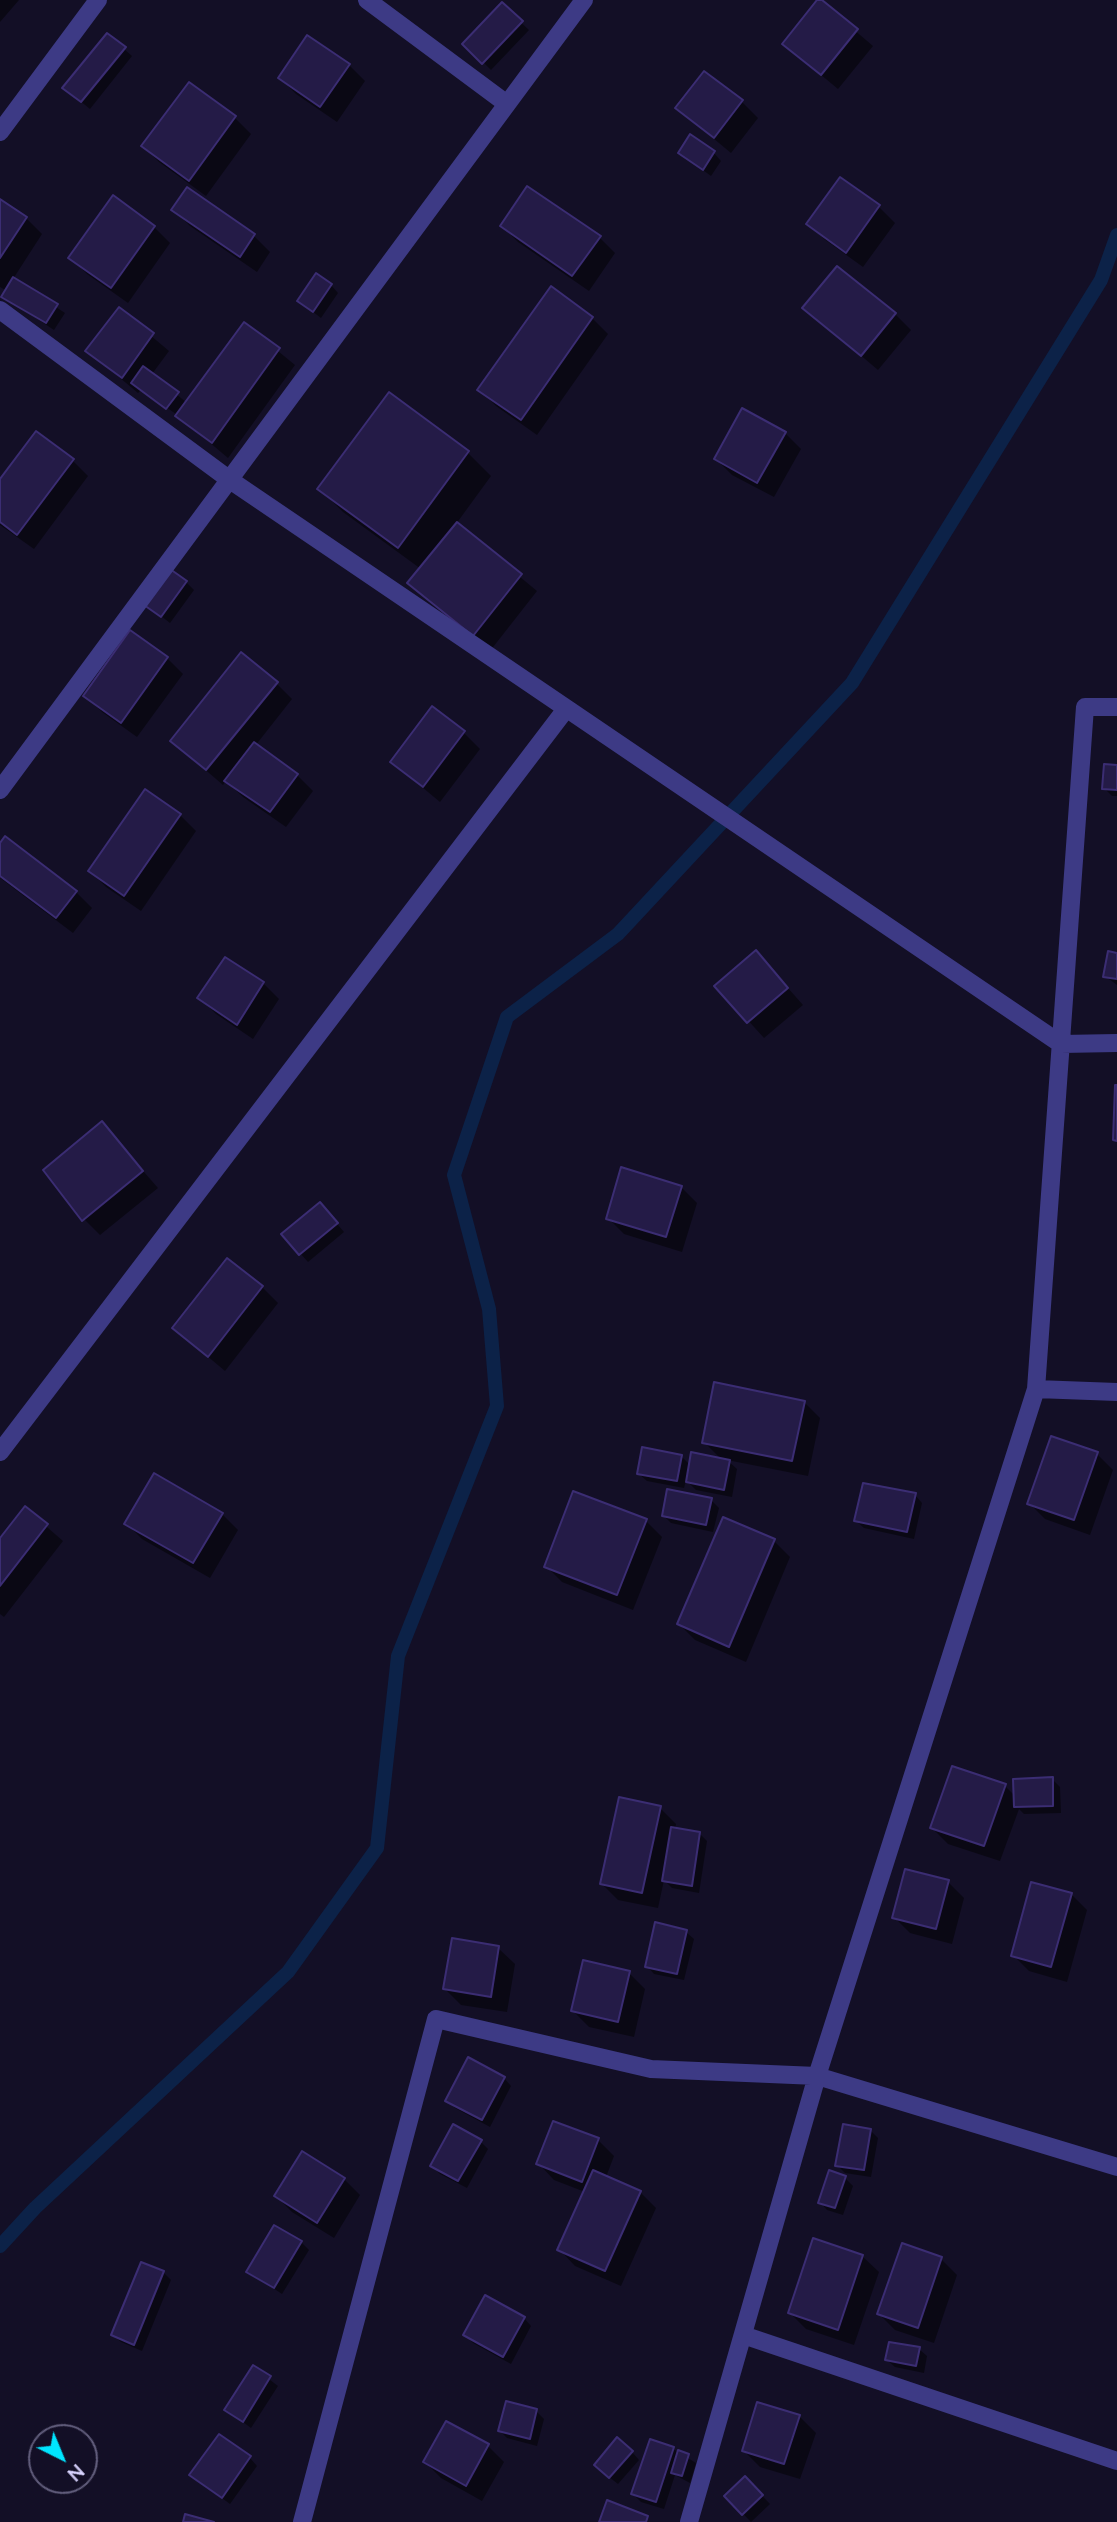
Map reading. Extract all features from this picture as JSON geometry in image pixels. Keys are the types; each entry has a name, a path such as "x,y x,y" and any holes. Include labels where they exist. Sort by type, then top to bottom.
{"street":[{"path":"0,132 98,0"},
{"path":"367,0 507,104"},
{"path":"0,790 584,0"},
{"path":"0,310 230,480 1061,1044 1117,1043"},
{"path":"689,2522 817,2076 1036,1390 1086,706 1117,707"},
{"path":"0,1452 566,709"},
{"path":"1036,1390 1117,1392"},
{"path":"302,2522 436,2019 651,2069 817,2076 1117,2167"},
{"path":"743,2335 1117,2462"}],"building":[{"path":"817,0 822,0 858,29 821,75 782,44"},
{"path":"502,2 523,21 482,64 462,44"},
{"path":"107,33 126,47 81,102 62,88"},
{"path":"307,35 350,64 320,107 278,78"},
{"path":"704,71 743,100 714,138 675,108"},
{"path":"189,82 236,116 189,181 141,146"},
{"path":"690,134 715,151 703,170 678,153"},
{"path":"840,177 880,205 846,253 806,224"},
{"path":"527,186 601,236 572,276 500,226"},
{"path":"187,187 255,234 240,257 171,210"},
{"path":"113,195 155,226 111,288 68,258"},
{"path":"0,199 27,217 0,258"},
{"path":"837,266 896,313 861,356 802,308"},
{"path":"316,273 332,284 313,312 297,301"},
{"path":"13,277 58,304 46,323 1,297"},
{"path":"551,286 593,317 521,420 477,390"},
{"path":"119,307 154,333 122,378 85,351"},
{"path":"244,322 280,348 212,443 175,416"},
{"path":"143,366 179,392 166,409 131,383"},
{"path":"389,392 469,451 398,548 317,489"},
{"path":"742,408 786,432 757,483 714,459"},
{"path":"36,431 74,459 17,535 0,522 0,479"},
{"path":"457,522 522,574 473,636 407,583"},
{"path":"170,569 187,581 161,617 144,605"},
{"path":"130,630 168,657 121,723 83,696"},
{"path":"241,652 278,682 206,770 170,741"},
{"path":"432,706 465,731 423,787 390,762"},
{"path":"254,742 298,774 270,812 224,781"},
{"path":"1104,764 1117,765 1117,790 1102,789"},
{"path":"145,789 181,814 124,896 88,871"},
{"path":"5,836 77,891 56,918 0,876 0,843"},
{"path":"756,950 788,988 747,1023 714,986"},
{"path":"1108,951 1117,953 1117,979 1103,977"},
{"path":"225,957 264,982 237,1025 197,998"},
{"path":"1117,1085 1117,1141 1113,1140"},
{"path":"102,1121 143,1171 82,1221 43,1170"},
{"path":"621,1167 682,1186 666,1237 606,1219"},
{"path":"320,1202 338,1223 299,1255 281,1234"},
{"path":"227,1258 263,1286 208,1357 172,1328"},
{"path":"714,1382 805,1401 792,1461 702,1443"},
{"path":"1051,1436 1098,1452 1074,1520 1027,1504"},
{"path":"642,1447 682,1455 677,1481 637,1474"},
{"path":"691,1452 730,1460 724,1490 686,1482"},
{"path":"154,1473 223,1513 193,1563 124,1524"},
{"path":"863,1483 916,1493 907,1532 854,1521"},
{"path":"667,1489 712,1498 706,1525 662,1516"},
{"path":"573,1491 647,1519 617,1595 544,1567"},
{"path":"25,1506 48,1524 0,1586 0,1538"},
{"path":"723,1517 775,1539 729,1647 677,1624"},
{"path":"952,1766 1006,1784 984,1846 930,1828"},
{"path":"1053,1777 1053,1806 1014,1807 1013,1779"},
{"path":"619,1797 661,1806 642,1893 600,1884"},
{"path":"671,1827 700,1832 692,1886 662,1881"},
{"path":"905,1869 949,1880 936,1929 892,1918"},
{"path":"1031,1882 1072,1893 1051,1967 1011,1956"},
{"path":"655,1922 687,1930 677,1974 645,1967"},
{"path":"452,1938 499,1946 491,1997 443,1989"},
{"path":"583,1960 630,1971 618,2022 571,2011"},
{"path":"468,2057 505,2077 482,2120 445,2101"},
{"path":"553,2121 599,2138 582,2182 536,2164"},
{"path":"453,2124 482,2140 458,2181 430,2166"},
{"path":"843,2124 871,2129 864,2170 835,2166"},
{"path":"302,2151 345,2178 317,2223 274,2196"},
{"path":"593,2170 641,2191 605,2271 557,2250"},
{"path":"829,2170 846,2176 835,2208 818,2203"},
{"path":"274,2225 302,2241 274,2288 246,2272"},
{"path":"813,2238 863,2255 838,2330 788,2313"},
{"path":"902,2243 942,2257 918,2328 877,2314"},
{"path":"141,2262 164,2271 134,2345 111,2335"},
{"path":"485,2295 525,2317 503,2357 463,2335"},
{"path":"889,2342 920,2347 916,2366 885,2360"},
{"path":"253,2365 271,2376 243,2422 224,2410"},
{"path":"506,2401 537,2409 530,2439 498,2431"},
{"path":"757,2402 800,2415 784,2464 742,2451"},
{"path":"446,2421 489,2444 466,2486 423,2462"},
{"path":"219,2434 251,2456 222,2498 189,2475"},
{"path":"617,2437 633,2451 609,2478 594,2465"},
{"path":"650,2439 674,2447 656,2502 631,2494"},
{"path":"678,2450 689,2454 682,2476 671,2473"},
{"path":"745,2476 763,2495 742,2515 724,2496"},
{"path":"607,2500 648,2516 646,2522 599,2522"},
{"path":"185,2514 214,2522 183,2522"}],"waterway":[{"path":"0,2246 35,2208 288,1972 377,1848 398,1656 497,1406 489,1309 454,1175 507,1017 618,934 852,683 1101,280 1117,235"}]}
